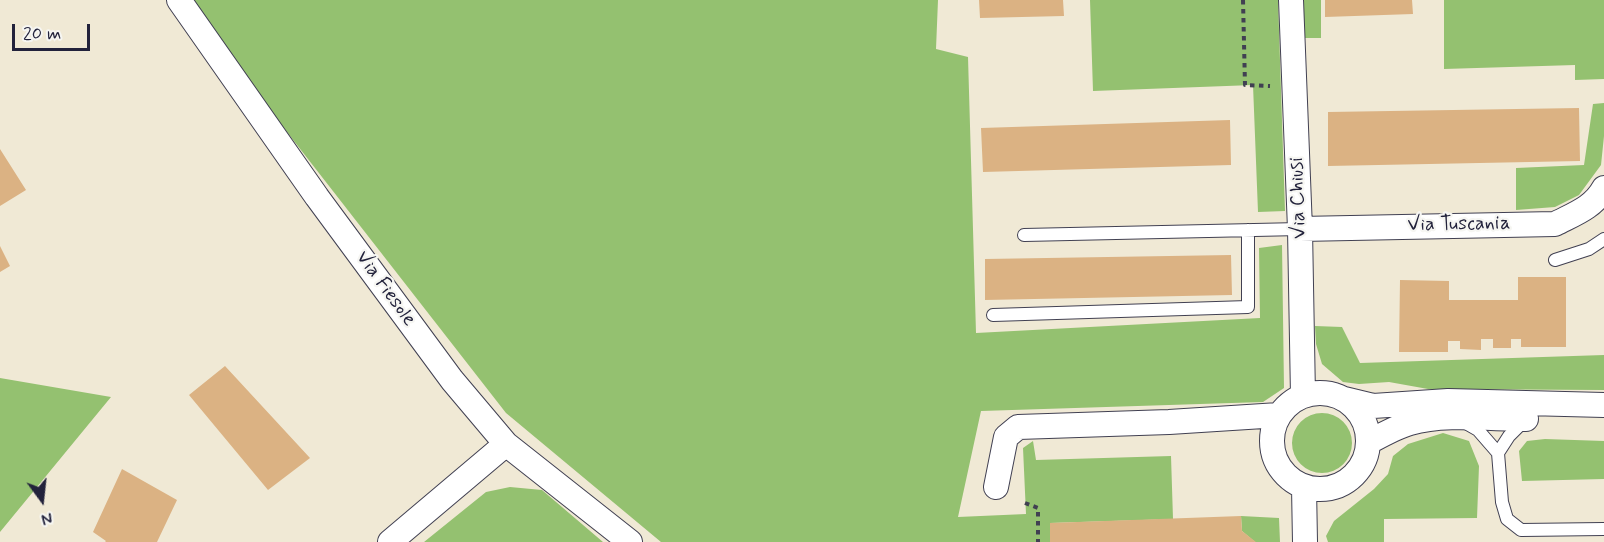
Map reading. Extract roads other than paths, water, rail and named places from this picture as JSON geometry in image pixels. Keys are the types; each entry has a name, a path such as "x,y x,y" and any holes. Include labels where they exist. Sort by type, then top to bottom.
{"street":[{"name":"Via Fiesole","path":"179,0 317,197 452,380 506,444 630,542"},
{"name":"Via Chiusi","path":"1291,0 1300,229 1303,396"},
{"name":"Via Tuscania","path":"1300,229 1555,224 1602,198"},
{"path":"1342,398 1362,416 1367,429 1366,458 1359,471 1348,481 1334,488 1319,490 1304,487 1291,480 1281,470 1272,443 1274,428 1280,415 1290,404 1303,396 1316,393 1329,394 1372,406 1448,401 1604,405"},
{"path":"996,487 1006,436 1018,427 1169,422 1280,415"},
{"path":"1368,442 1411,423 1444,417 1604,420"},
{"path":"390,542 506,444"},
{"path":"1304,487 1305,542"}],"lane":[{"path":"1024,235 1300,229"},
{"path":"993,315 1248,307 1248,230"},
{"path":"1555,260 1589,249 1604,239"},
{"path":"1458,418 1478,430 1498,453 1502,502 1508,519 1521,530 1604,530"},
{"path":"1498,453 1509,436 1526,419"}]}
